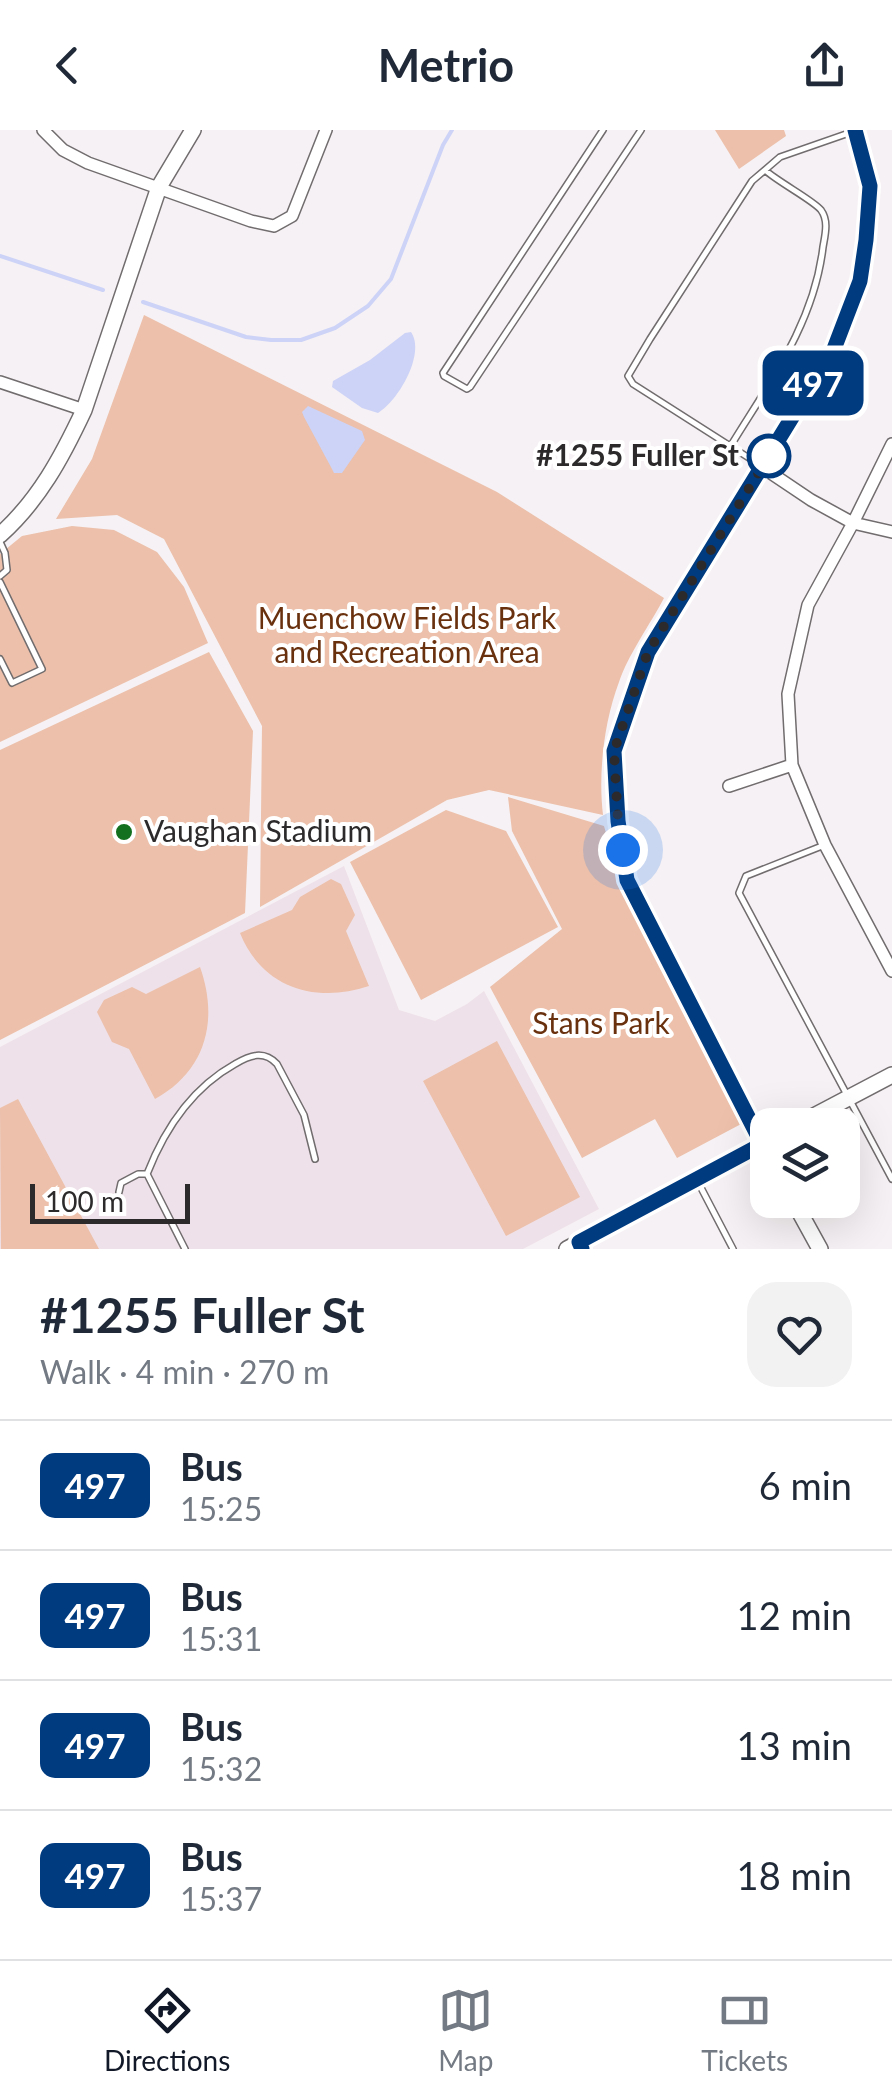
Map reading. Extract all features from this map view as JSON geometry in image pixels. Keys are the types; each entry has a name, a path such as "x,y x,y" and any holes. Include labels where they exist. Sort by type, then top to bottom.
{"street":[{"path":"43,130 64,150 88,163 274,226 292,216 326,130"},
{"path":"0,538 44,485 69,442 84,410 159,187 193,130"},
{"path":"750,1115 627,880 618,821 614,751 648,652 834,349 860,281 870,186 855,130"},
{"path":"0,382 84,410"},
{"path":"892,444 808,606 788,694 792,765 824,844 892,972"},
{"path":"762,467 853,524 892,532"},
{"path":"729,786 792,765"},
{"path":"829,1108 892,1075"},
{"path":"576,1247 750,1154"},
{"path":"803,1218 820,1249"}],"lane":[{"path":"604,130 444,376 470,388 640,130"},
{"path":"762,467 633,384 628,376 752,181 780,157 855,130"},
{"path":"730,447 790,352 821,268 826,222 820,209 765,170"},
{"path":"0,538 7,570 0,579 42,669 12,683 0,659"},
{"path":"824,844 746,876 739,893 892,1178"},
{"path":"147,1174 165,1136 191,1098 218,1074 256,1054 277,1064 304,1116 315,1159"},
{"path":"119,1192 120,1183 147,1174"},
{"path":"147,1174 185,1249"},
{"path":"696,1180 733,1249"}],"shaded area":[{"path":"344,866 399,1010 435,1021 484,991 599,1209 523,1249 0,1249 0,1047"}],"green space":[{"path":"715,130 784,130 786,136 739,169"},
{"name":"Muenchow Fields Park and Recreation Area","path":"144,315 497,492 664,598 628,661 614,697 602,765 603,815 489,790 447,800 260,907 262,726 164,539 117,515 56,519 92,459"},
{"path":"72,526 114,530 157,552 184,587 208,643 0,742 0,554 22,536"},
{"name":"Vaughan Stadium","path":"209,652 253,731 245,913 0,1040 0,750"},
{"name":"Stans Park","path":"508,797 604,826 624,895 743,1123 677,1158 655,1119 582,1158 490,987 562,929 512,831"},
{"path":"446,810 506,831 558,927 421,1000 350,862"},
{"path":"331,879 341,884 355,915 346,931 369,986 311,992 277,979 262,967 240,933 292,910 300,897"},
{"path":"200,967 208,1006 204,1042 186,1074 155,1099 129,1049 112,1042 97,1012 104,1000 132,987 146,994"},
{"path":"497,1041 580,1197 506,1236 423,1081"},
{"path":"18,1099 99,1249 1,1249 0,1108"}],"water":[{"path":"411,332 415,352 408,376 378,413 362,408 332,387 333,381"},
{"path":"308,406 362,431 365,440 342,473 334,473 304,417 302,412"}],"waterway":[{"path":"143,302 246,337 301,340 335,328 368,306 391,279 452,130"},
{"path":"0,256 103,290"}],"bus line":[{"name":"497","path":"582,1249 579,1242 762,1144 627,880 618,821 614,751 648,652 834,349 860,281 866,240 870,186 855,130"}],"place":[{"name":"#1255 Fuller St","path":"769,456"},
{"name":"Vaughan Stadium","path":"124,832"}],"route":[{"path":"623,850 614,751 648,652 769,456"}]}
